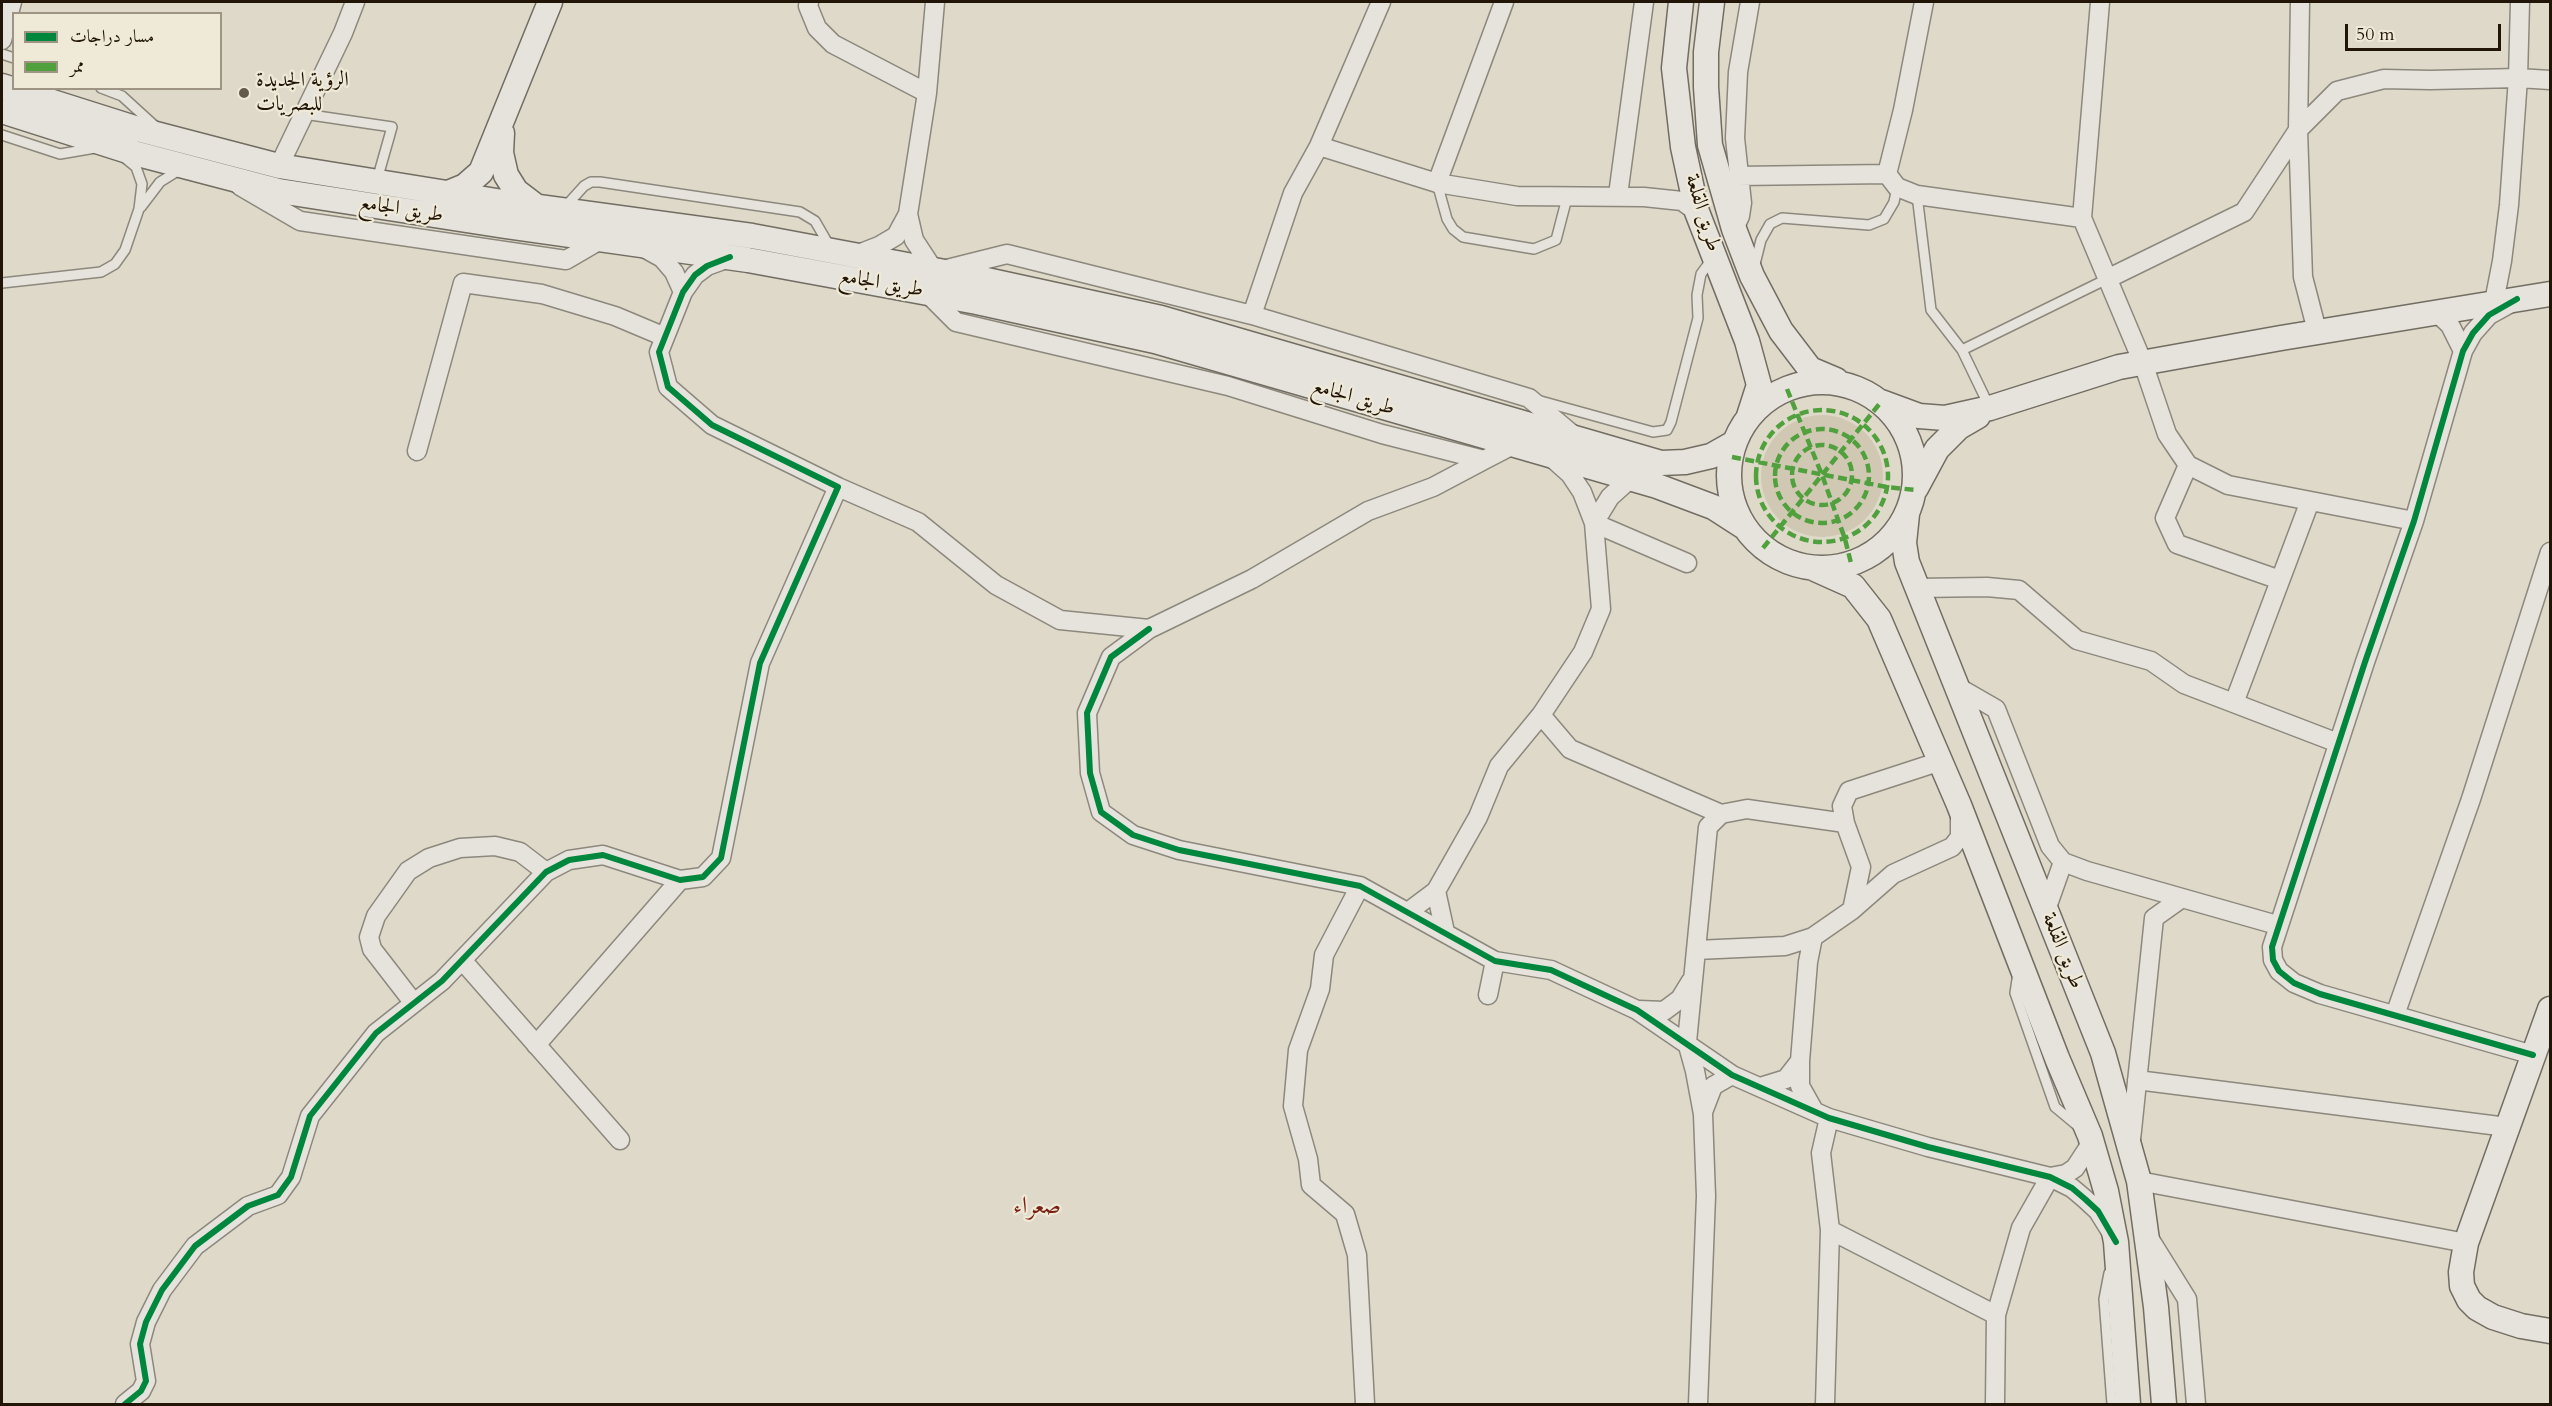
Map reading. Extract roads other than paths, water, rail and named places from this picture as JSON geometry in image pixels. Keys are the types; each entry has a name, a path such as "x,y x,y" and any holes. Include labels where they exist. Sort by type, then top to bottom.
{"main road":[{"path":"448,193 465,186 481,172 550,2"},
{"name":"طريق القلعة","path":"1681,2 1674,68 1683,147 1697,212 1746,341 1759,385 1749,417"},
{"name":"طريق القلعة","path":"1712,2 1706,52 1710,145 1734,229 1752,276 1793,349 1810,369 1841,383"},
{"name":"طريق الجامع","path":"15,90 167,137 279,166 537,207 752,236 936,270 1161,318 1660,463 1711,456 1734,443"},
{"name":"طريق الجامع","path":"2,111 110,145 279,191 730,257 926,292 1155,341 1630,479 1713,507 1744,527"},
{"path":"502,125 501,153 506,175 516,190 537,207"},
{"path":"1990,408 1959,427 1937,449 1915,490 1907,514 1891,538 1870,556 1843,567 1815,569 1787,562 1763,548 1744,527 1732,500 1729,472 1734,443 1749,417 1763,402 1793,386 1820,381 1841,383 1862,390 1881,402 1918,416 1945,418 1990,408 2119,368 2143,363 2550,294"},
{"path":"1881,402 1898,419 1910,441 1915,465 1915,490"},
{"name":"طريق القلعة","path":"1907,514 1904,543 1907,562 2103,1053 2139,1181 2156,1307 2164,1404"},
{"name":"طريق القلعة","path":"1815,569 1853,586 1879,619 1959,805 2091,1139 2106,1191 2116,1242 2128,1404"},
{"path":"2549,1020 2533,1055 2466,1243 2461,1272 2462,1286 2469,1300 2493,1317 2521,1326 2550,1331"}],"street":[{"path":"2,40 12,2"},
{"path":"279,166 343,33 355,2"},
{"path":"809,2 808,6 818,28 833,44 927,93"},
{"path":"844,253 879,246 896,236 908,214 927,93 935,2"},
{"path":"1252,315 1293,193 1319,146 1381,2"},
{"path":"1437,183 1504,2"},
{"path":"1618,195 1644,2"},
{"path":"1734,229 1740,216 1742,203 1735,138 1738,72 1750,2"},
{"path":"1892,181 1924,2"},
{"path":"2100,2 2082,218 2143,363 2167,434 2188,465 2228,485 2414,521"},
{"path":"2300,2 2298,130 2302,277 2317,332"},
{"path":"2520,2 2518,78 2509,205 2502,261 2506,300 2473,333 2463,351 2414,521 2277,925 2272,947 2272,960 2294,984 2320,994 2533,1055"},
{"path":"2107,279 2244,212 2298,130 2337,91 2384,79 2518,78 2550,80"},
{"path":"1319,146 1437,183 1517,196 1618,195 1682,201 1697,212"},
{"path":"1738,176 1892,181 1917,195 2082,218"},
{"path":"908,214 914,240 936,270 1007,254 1252,315 1529,398 1577,438"},
{"path":"637,244 662,258 674,272 683,292"},
{"path":"730,257 708,266 696,275 683,292 659,352 668,387 712,425 838,487 918,522 996,585 1060,620 1149,629"},
{"path":"417,451 463,283 542,294 615,316 665,338"},
{"path":"926,292 956,322 1228,386 1382,434 1484,460"},
{"path":"2436,312 2450,325 2463,351"},
{"path":"1513,445 1433,487 1368,511 1252,579 1149,629 1111,657 1087,713 1090,773 1101,812 1133,835 1179,850 1360,886 1495,961 1551,970 1637,1010 1687,1042 1703,1056 1732,1075 1821,1114 1928,1147 2050,1177 2072,1188 2085,1198 2098,1211 2116,1242"},
{"path":"1408,912 1436,891 1478,817 1499,766 1541,716 1583,652 1601,609 1594,523 1582,492 1570,474 1548,455"},
{"path":"2188,465 2165,518 2177,544 2280,580"},
{"path":"1594,523 1610,497 1630,479"},
{"path":"125,1404 141,1391 146,1381 140,1344 146,1323 162,1290 195,1246 248,1206 278,1195 291,1177 310,1116 376,1033 442,981 546,872 569,860 603,855 680,880 703,877 721,858 760,663 838,487"},
{"path":"2234,703 2310,501"},
{"path":"1594,523 1687,563"},
{"path":"2395,1015 2547,578 2550,552"},
{"path":"1917,588 1987,587 2019,590 2077,640 2151,661 2184,684 2338,744"},
{"path":"1956,686 1996,709 2049,846 2063,862 2087,871 2277,925"},
{"path":"1541,716 1570,749 1721,814"},
{"path":"1852,910 1861,867 1845,823 1842,806 1849,791 1941,761"},
{"path":"1696,950 1785,946 1813,937 1852,910 1893,873 1952,847 1960,837 1959,805"},
{"path":"1698,1404 1706,1196 1703,1114 1687,1042 1708,827 1721,814 1747,809 1845,823"},
{"path":"413,1002 372,949 369,937 376,916 408,871 429,858 460,848 495,846 520,852 546,872"},
{"path":"2046,910 2058,882 2063,862"},
{"path":"1861,867 1893,873"},
{"path":"2058,882 2087,871"},
{"path":"536,1045 680,880"},
{"path":"1360,886 1324,955 1320,989 1298,1050 1293,1106 1308,1159 1311,1185 1345,1214 1357,1255 1365,1404"},
{"path":"2130,1147 2154,918 2149,901 2138,886"},
{"path":"1436,891 1445,932"},
{"path":"2154,918 2182,898"},
{"path":"1813,937 1808,962 1800,1086 1821,1114 1821,1153 1830,1230 1825,1404"},
{"path":"1785,946 1808,962"},
{"path":"462,960 620,1140"},
{"path":"1488,995 1495,961"},
{"path":"1637,1010 1664,1011 1680,999 1693,978"},
{"path":"1760,1088 1786,1079 1800,1061"},
{"path":"1703,1114 1713,1086 1732,1075"},
{"path":"2137,1080 2507,1127"},
{"path":"1995,1404 1996,1315 2021,1228 2050,1177 2066,1174 2075,1168 2091,1139"},
{"path":"2139,1181 2466,1243"},
{"path":"1830,1230 1996,1315"},
{"path":"2146,1233 2187,1299 2196,1404"}],"lane":[{"path":"106,90 122,96 167,137"},
{"path":"304,114 392,127 376,182"},
{"path":"2,135 60,154 110,145 136,167 142,184 139,209 125,250 115,264 100,272 2,283"},
{"path":"139,209 160,182 176,172 215,174"},
{"path":"1752,276 1761,240 1770,224 1782,218 1869,225 1884,219 1894,202 1892,181"},
{"path":"562,210 591,182 765,207 808,215 844,253"},
{"path":"1437,183 1447,219 1462,237 1534,249 1556,240 1568,194"},
{"path":"1917,195 1931,310 1962,350 1990,408"},
{"path":"1529,398 1653,432 1667,430 1698,318 1697,295 1701,274 1714,256"},
{"path":"1962,350 2107,279"},
{"path":"2112,1404 2104,1299 2116,1242"}],"place":[{"name":"الرؤية الجديدة للبصريات","path":"244,93"}],"district":[{"name":"صعراء","path":"1037,1207"}]}
